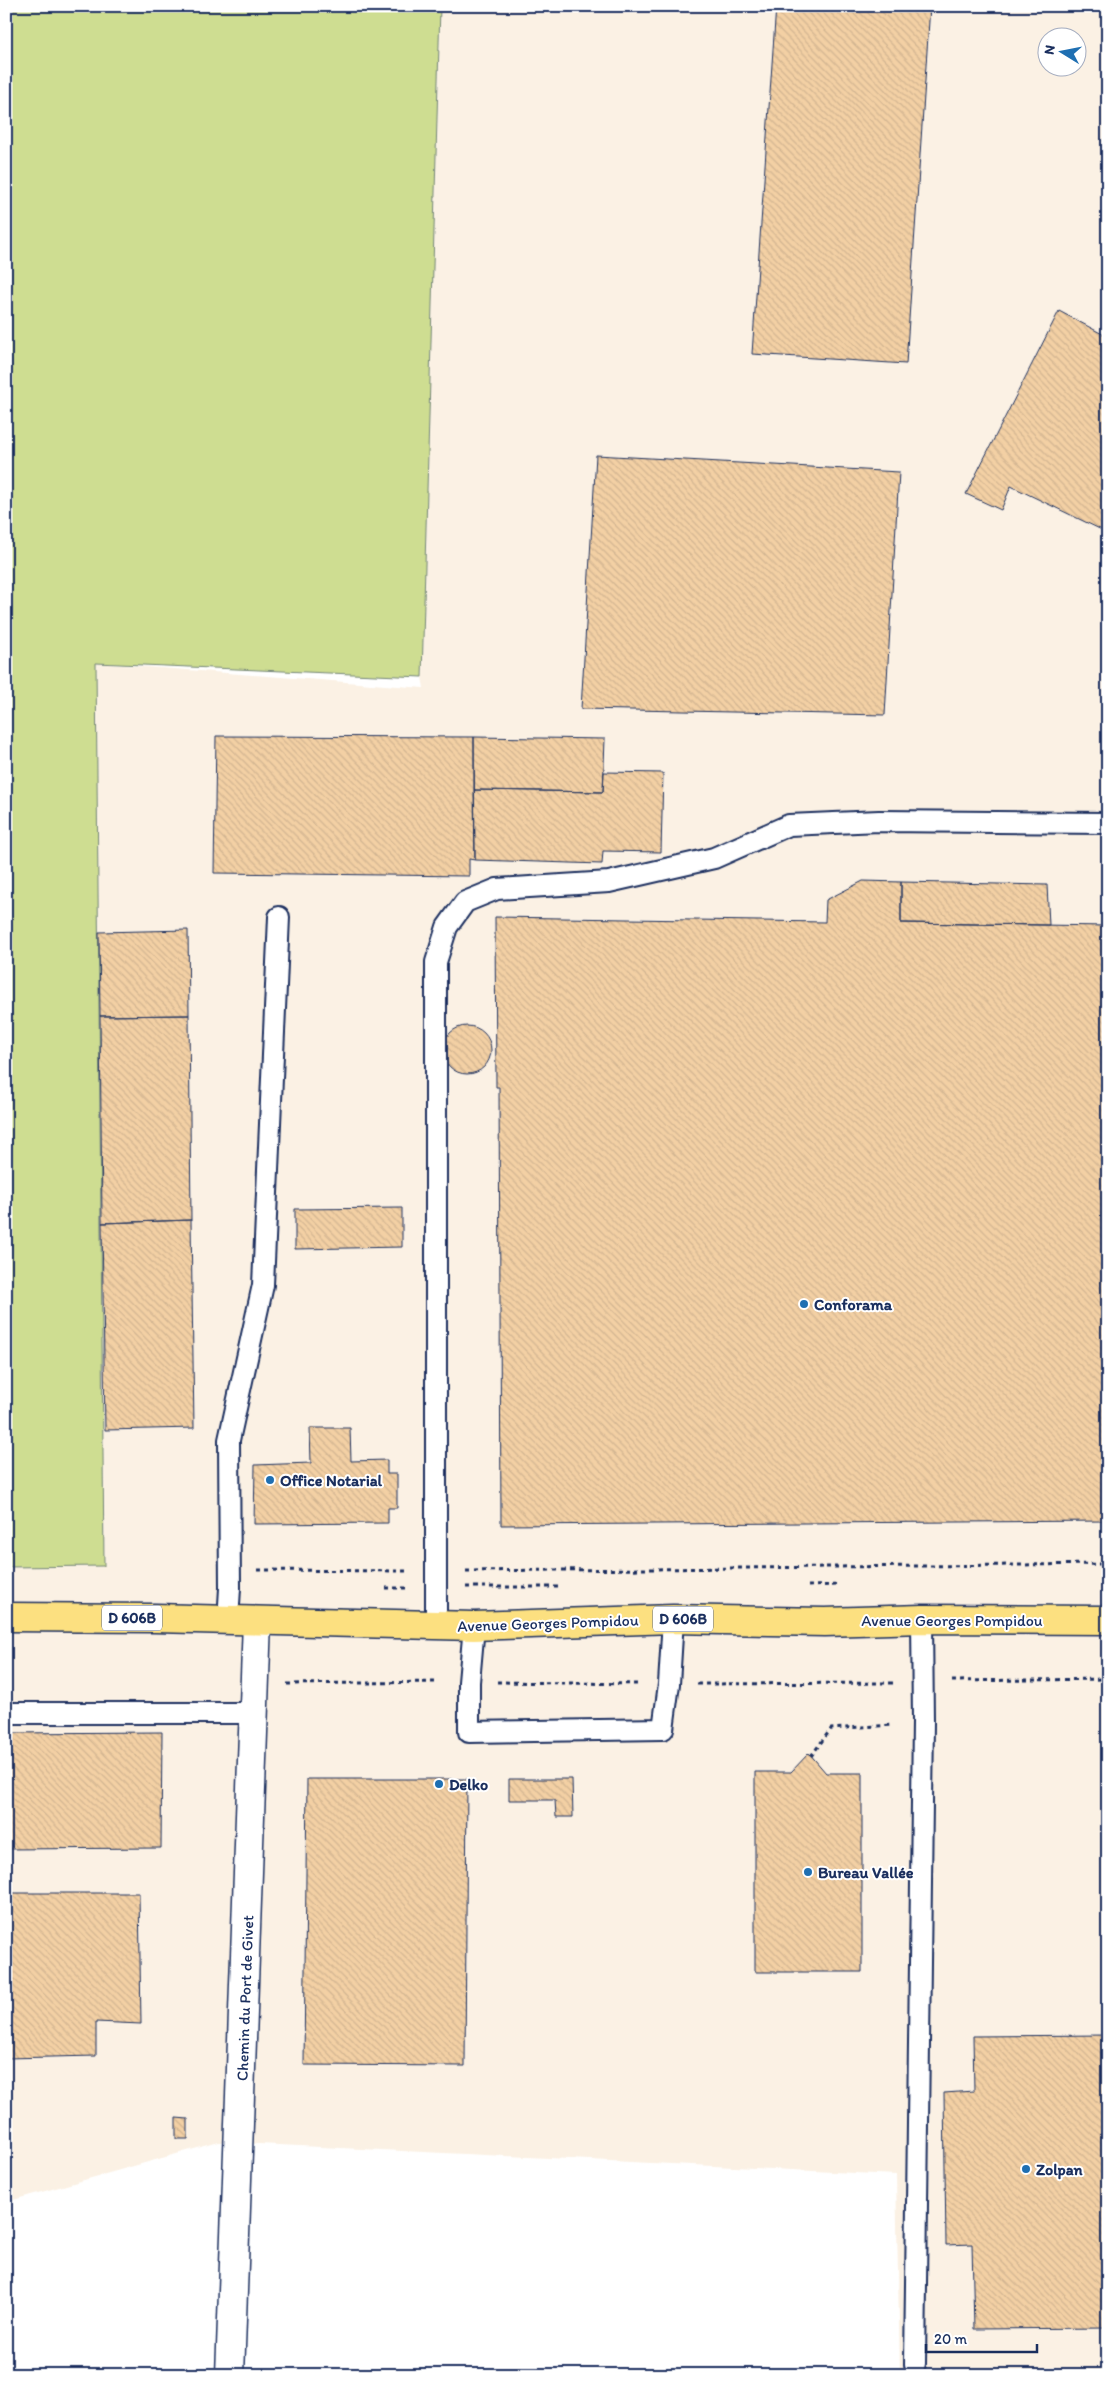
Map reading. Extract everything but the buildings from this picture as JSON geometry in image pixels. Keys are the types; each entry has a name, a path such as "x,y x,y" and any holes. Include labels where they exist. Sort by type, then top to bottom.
{"main road":[{"name":"D 606B","path":"6,1617 155,1618 257,1622"},
{"name":"Avenue Georges Pompidou","path":"257,1622 474,1626 673,1619 825,1622 922,1619 1108,1620"}],"street":[{"name":"Chemin du Port de Givet","path":"230,2375 257,1622"}],"lane":[{"path":"436,1626 436,962 447,927 465,902 497,889 609,882 714,858 789,825 880,821 1108,823"},
{"path":"228,1620 230,1569 229,1440 263,1285 279,917"},
{"path":"474,1626 469,1682 469,1732 663,1729 669,1684 673,1619"},
{"path":"915,2364 923,1722 922,1619"},
{"path":"6,1713 254,1713"}],"path":[{"path":"230,1569 437,1571 1108,1564"},
{"path":"810,1756 831,1729 923,1722"}],"shaded area":[{"path":"440,6 1108,6 1108,2375 900,2375 896,2175 219,2142 6,2202 6,1567 104,1565 96,663 424,688 422,677"}],"green space":[{"path":"6,6 440,6 422,677 96,663 104,1566 6,1567"}],"place":[{"name":"Conforama","path":"804,1304"},
{"name":"Office Notarial","path":"270,1480"},
{"name":"Delko","path":"439,1784"},
{"name":"Bureau Vallée","path":"808,1872"},
{"name":"Zolpan","path":"1026,2169"}]}
